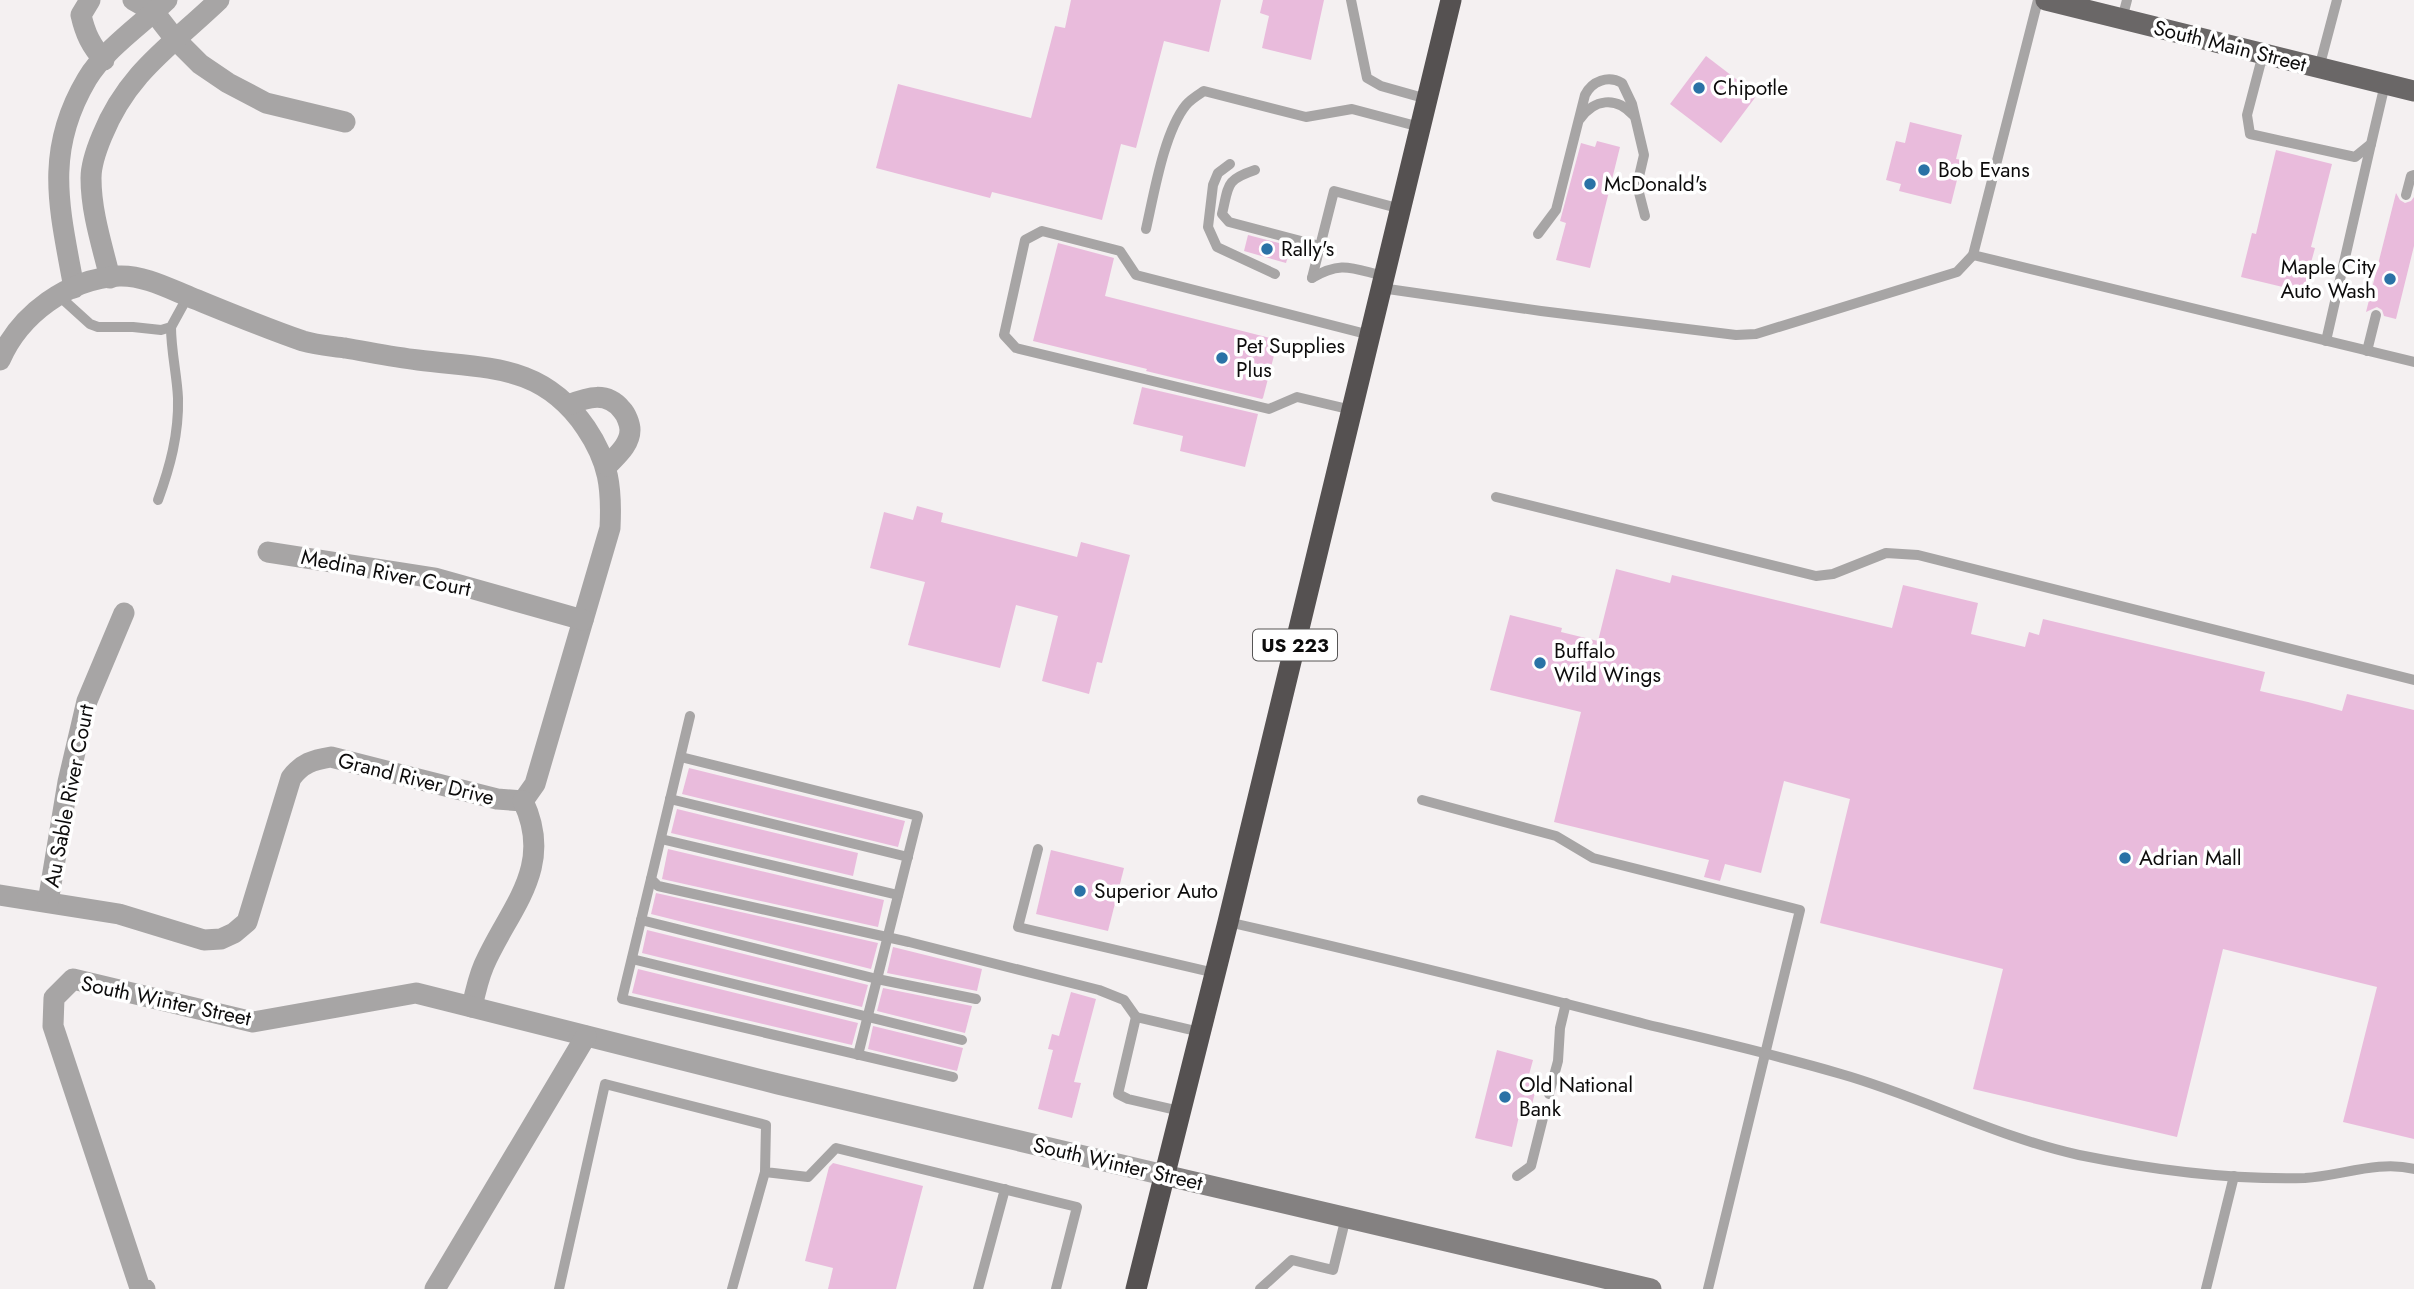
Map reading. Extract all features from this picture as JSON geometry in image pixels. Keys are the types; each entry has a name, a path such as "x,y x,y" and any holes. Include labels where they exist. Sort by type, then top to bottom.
{"highway":[{"name":"US 223","path":"1136,1289 1228,922 1451,0"}],"main road":[{"name":"South Main Street","path":"2046,0 2124,10 2263,54 2414,91"}],"street":[{"path":"90,0 82,15 85,33 104,60"},
{"path":"133,0 161,6"},
{"path":"110,278 97,226 91,176 98,145 112,110 131,82 219,0"},
{"path":"66,291 58,201 58,161 69,117 88,78 113,49 161,6"},
{"path":"161,6 175,39 200,64 228,83 266,103 345,122"},
{"name":"Grand River Drive","path":"0,360 8,341 28,317 66,291 89,282 121,276 153,282 306,342 416,360 505,370 547,387 574,410 593,438 607,466 612,494 610,528 535,785 523,801 497,799 331,757 312,760 299,767 291,778 247,922 221,939 204,940 119,914 0,895"},
{"path":"568,405 586,397 603,398 615,401 625,414 630,430 624,447 607,466"},
{"name":"Medina River Court","path":"268,552 435,578 583,620"},
{"name":"Au Sable River Court","path":"48,902 68,782 87,701 124,613"},
{"path":"472,1007 484,966 521,899 530,874 533,835 530,816 523,801"},
{"name":"South Winter Street","path":"145,1289 140,1288 53,1026 54,998 73,979 253,1022 416,993 778,1084 1651,1289"},
{"path":"435,1289 586,1036"}],"lane":[{"path":"1351,0 1367,78 1381,86 1427,99"},
{"path":"1401,209 1334,191 1312,278 1329,268 1344,266 1383,282 1687,330 1736,335 1756,334 1957,272 1973,255 2038,0"},
{"path":"2319,68 2337,0"},
{"path":"2263,54 2247,114 2249,134 2355,157 2371,144"},
{"path":"1538,234 1556,210 1576,126 1588,89 1607,79 1618,80 1624,86 1635,117 1644,155 1637,185 1645,216"},
{"path":"2326,341 2385,84"},
{"path":"1146,229 1164,154 1176,122 1187,104 1204,91 1306,117 1352,109 1420,127"},
{"path":"1576,126 1587,111 1603,102 1619,103 1635,117"},
{"path":"1230,164 1218,173 1213,185 1208,227 1217,247 1275,274"},
{"path":"1255,170 1238,176 1229,184 1222,214 1229,222 1320,246"},
{"path":"2406,195 2414,175"},
{"path":"1352,410 1297,397 1269,409 1016,348 1004,335 1025,240 1042,231 1120,251 1136,275 1370,335"},
{"path":"1973,255 2414,362"},
{"path":"66,291 90,324 98,327 161,330 171,327"},
{"path":"158,500 170,466 178,424 171,327 188,296"},
{"path":"2367,351 2376,314"},
{"path":"1496,497 1816,576 1833,574 1886,553 1918,555 2414,680"},
{"path":"690,716 622,999 953,1077"},
{"path":"681,757 918,816 858,1055"},
{"path":"670,799 908,857"},
{"path":"1422,800 1556,836 1593,858 1800,910 1708,1289"},
{"path":"661,839 898,895"},
{"path":"1038,849 1018,927 1215,973"},
{"path":"651,879 658,886 670,889 888,937 1099,990 1124,1000 1136,1017 1200,1032"},
{"path":"641,920 877,979 976,999"},
{"path":"1228,922 1765,1054 1884,1087 2044,1146 2145,1167 2234,1176 2305,1178 2389,1166 2414,1169"},
{"path":"632,959 961,1040"},
{"path":"1549,1094 1558,1061 1560,1028 1566,1003"},
{"path":"1136,1017 1118,1094 1128,1099 1181,1111"},
{"path":"559,1289 605,1084 766,1125 765,1172 732,1289"},
{"path":"1517,1176 1531,1166 1545,1110"},
{"path":"765,1172 808,1177 836,1148 1077,1207 1056,1289"},
{"path":"2206,1289 2234,1176"},
{"path":"978,1289 1005,1189"},
{"path":"1261,1289 1292,1260 1333,1270 1346,1217"}],"building":[{"path":"1071,0 1221,0 1209,52 1164,41 1136,148 1121,144 1102,220 992,192 990,198 876,168 898,84 1031,118 1055,26 1065,28"},
{"path":"1263,0 1324,0 1311,60 1262,48 1269,16 1260,13"},
{"path":"1706,56 1757,95 1721,143 1670,104"},
{"name":"Bob Evans","path":"1910,122 1962,135 1956,159 1962,160 1951,204 1899,191 1901,184 1886,180 1896,141 1905,143"},
{"name":"McDonald's","path":"1597,141 1620,147 1590,268 1556,260 1566,223 1560,221 1581,143 1595,147"},
{"path":"2276,150 2332,164 2311,247 2315,248 2303,292 2241,277 2252,233 2256,234"},
{"name":"Maple City Auto Wash","path":"2396,193 2405,203 2414,197 2414,246 2396,319 2384,316 2382,310 2377,307 2366,312"},
{"name":"Rally's","path":"1248,235 1291,246 1286,263 1244,251"},
{"path":"1058,243 1114,258 1105,296 1278,340 1263,398 1033,341"},
{"path":"1142,387 1258,414 1245,467 1180,451 1183,436 1133,424"},
{"path":"917,506 943,513 941,522 1077,557 1081,542 1130,555 1102,663 1097,662 1089,694 1042,681 1058,616 1016,605 1000,668 908,645 925,582 870,568 884,512 913,520"},
{"name":"Adrian Mall","path":"1616,569 1670,583 1672,575 1892,628 1903,585 1978,603 1971,634 2025,647 2029,632 2039,635 2043,619 2265,672 2260,691 2342,711 2347,694 2414,710 2414,1139 2343,1122 2377,987 2223,949 2177,1137 1973,1089 2003,969 1820,923 1850,799 1784,781 1761,873 1725,864 1720,881 1704,877 1709,860 1554,822 1581,712 1490,690 1510,615 1562,628 1561,632 1598,641"},
{"path":"689,768 905,821 898,847 682,794"},
{"path":"677,809 858,853 853,876 671,833"},
{"path":"668,849 884,900 878,927 662,879"},
{"name":"Superior Auto","path":"1051,850 1124,868 1108,931 1036,914"},
{"path":"656,893 878,943 871,969 651,914"},
{"path":"647,930 868,985 862,1007 642,953"},
{"path":"893,947 982,969 977,991 887,973"},
{"path":"638,969 858,1023 852,1045 632,993"},
{"path":"883,988 972,1006 965,1033 877,1011"},
{"path":"1071,992 1096,999 1074,1082 1081,1083 1072,1118 1038,1109 1053,1050 1048,1049 1052,1034 1059,1036"},
{"path":"873,1026 963,1048 957,1071 868,1049"},
{"name":"Old National Bank","path":"1497,1050 1533,1060 1527,1082 1537,1084 1530,1113 1519,1116 1512,1147 1475,1138"},
{"path":"833,1163 923,1186 896,1289 828,1289 833,1268 805,1261 829,1167"}],"place":[{"name":"Chipotle","path":"1699,88"},
{"name":"Bob Evans","path":"1924,170"},
{"name":"McDonald's","path":"1590,184"},
{"name":"Rally's","path":"1267,249"},
{"name":"Maple City Auto Wash","path":"2390,279"},
{"name":"Pet Supplies Plus","path":"1222,358"},
{"name":"Buffalo Wild Wings","path":"1540,663"},
{"name":"Adrian Mall","path":"2125,858"},
{"name":"Superior Auto","path":"1080,891"},
{"name":"Old National Bank","path":"1505,1097"}]}
